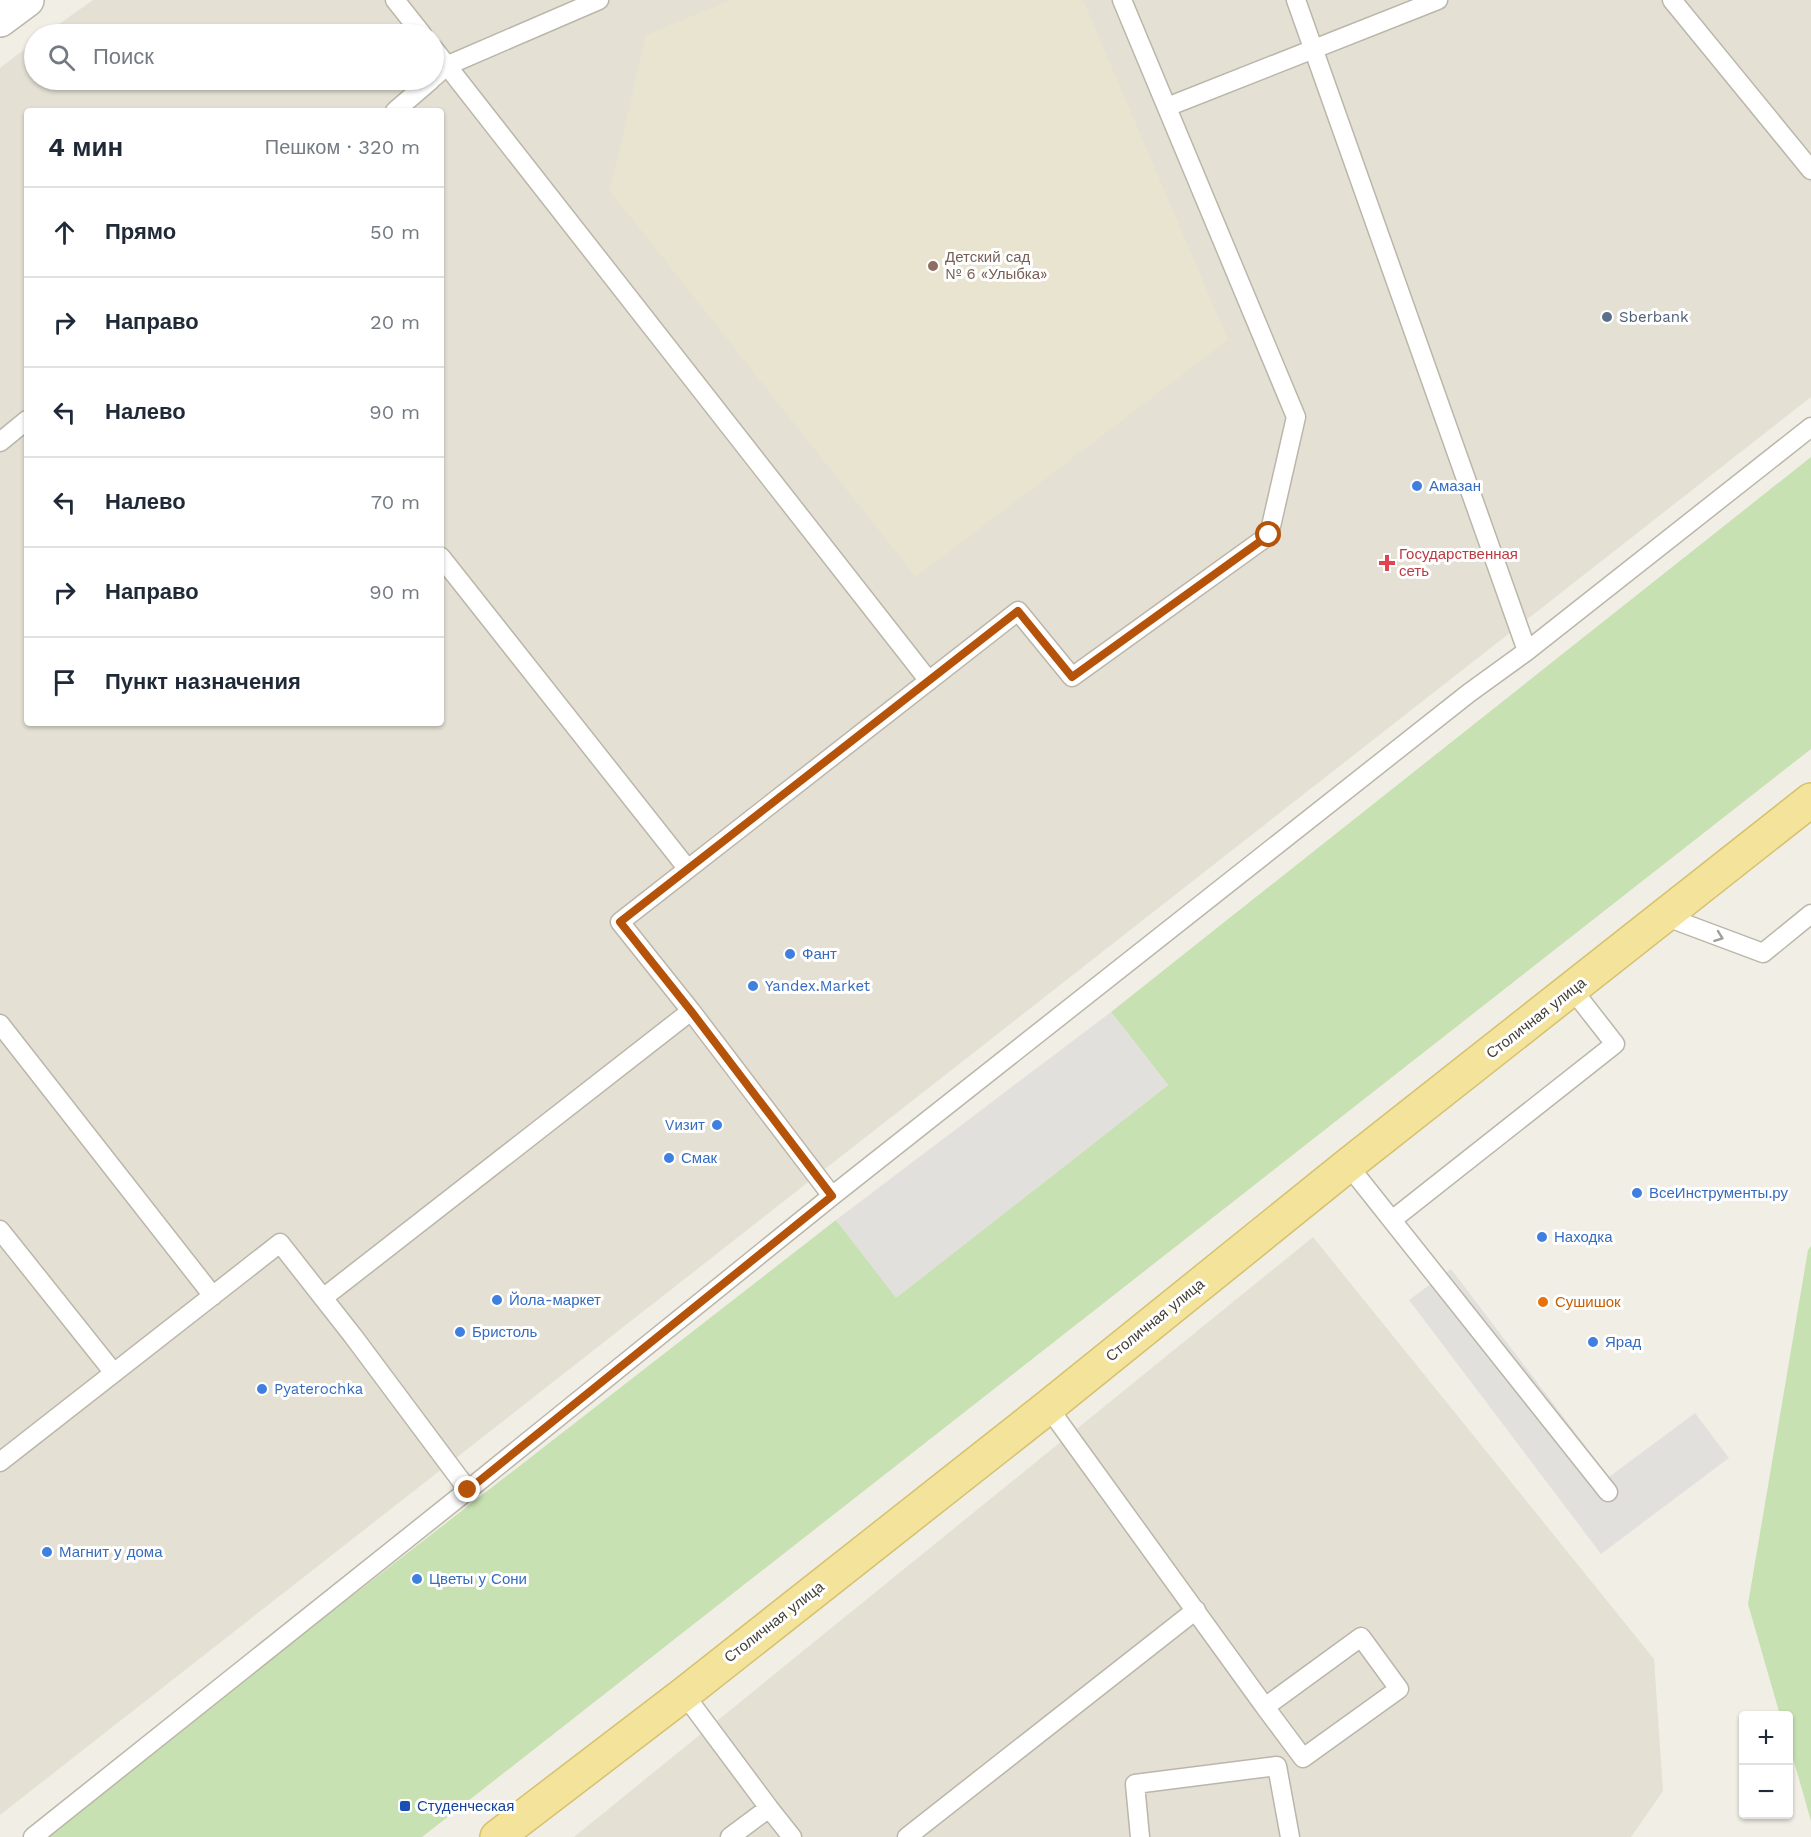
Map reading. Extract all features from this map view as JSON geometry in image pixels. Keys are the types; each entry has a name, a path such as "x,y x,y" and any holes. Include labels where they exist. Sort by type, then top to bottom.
{"main road":[{"name":"Столичная улица","path":"497,1837 684,1694 1048,1407 1348,1165 1811,800"}],"street":[{"path":"0,20 27,0"}],"lane":[{"path":"395,0 414,24"},
{"path":"444,71 599,0"},
{"path":"832,1196 620,922 1018,611 1072,677 1269,535 1296,417 1122,0"},
{"path":"1296,0 1527,651"},
{"path":"1167,107 1438,0"},
{"path":"1672,0 1811,170"},
{"path":"444,83 929,681"},
{"path":"398,108 419,90"},
{"path":"0,442 24,422"},
{"path":"33,1837 832,1196 1469,693 1527,651 1811,427"},
{"path":"444,561 687,868"},
{"path":"1664,916 1763,953 1811,914"},
{"path":"1392,1220 1615,1044 1572,989"},
{"path":"323,1298 691,1011"},
{"path":"0,1024 213,1296"},
{"path":"1348,1165 1608,1492"},
{"path":"0,1230 114,1373"},
{"path":"0,1462 280,1243 468,1490"},
{"path":"1048,1407 1303,1758 1399,1689 1361,1638 1266,1707"},
{"path":"907,1837 1196,1610"},
{"path":"684,1694 792,1837"},
{"path":"1289,1739 1277,1766 1290,1837"},
{"path":"1140,1837 1135,1784 1277,1766"},
{"path":"730,1837 769,1808"}],"shaded area":[{"path":"93,0 1811,0 1811,397 0,1815 0,68 24,50 24,90 444,90 444,24 59,24"},
{"name":"Детский сад № 6 «Улыбка»","path":"730,0 1083,0 1228,340 916,577 610,191 646,35"},
{"path":"1111,1012 1168,1085 896,1298 836,1220"},
{"path":"1313,1237 1654,1659 1663,1791 1631,1837 574,1837"},
{"path":"1451,1269 1609,1477 1695,1413 1729,1458 1601,1554 1409,1300"}],"green space":[{"path":"1811,457 1811,749 422,1837 42,1837 836,1220 897,1297 1168,1085 1111,1012"},
{"path":"1811,1246 1811,1821 1793,1758 1793,1711 1779,1711 1748,1604 1808,1250"}],"place":[{"name":"Детский сад № 6 «Улыбка»","path":"933,266"},
{"name":"Sberbank","path":"1607,317"},
{"name":"Амазан","path":"1417,486"},
{"name":"Государственная сеть","path":"1387,563"},
{"name":"Фант","path":"790,954"},
{"name":"Yandex.Market","path":"753,986"},
{"name":"Vизит","path":"717,1125"},
{"name":"Смак","path":"669,1158"},
{"name":"ВсеИнструменты.ру","path":"1637,1193"},
{"name":"Находка","path":"1542,1237"},
{"name":"Йола-маркет","path":"497,1300"},
{"name":"Сушишок","path":"1543,1302"},
{"name":"Бристоль","path":"460,1332"},
{"name":"Ярад","path":"1593,1342"},
{"name":"Pyaterochka","path":"262,1389"},
{"name":"Магнит у дома","path":"47,1552"},
{"name":"Цветы у Сони","path":"417,1579"},
{"name":"Студенческая","path":"405,1806"}],"route":[{"path":"468,1490 832,1196 620,922 1018,611 1072,677 1269,535"}]}
